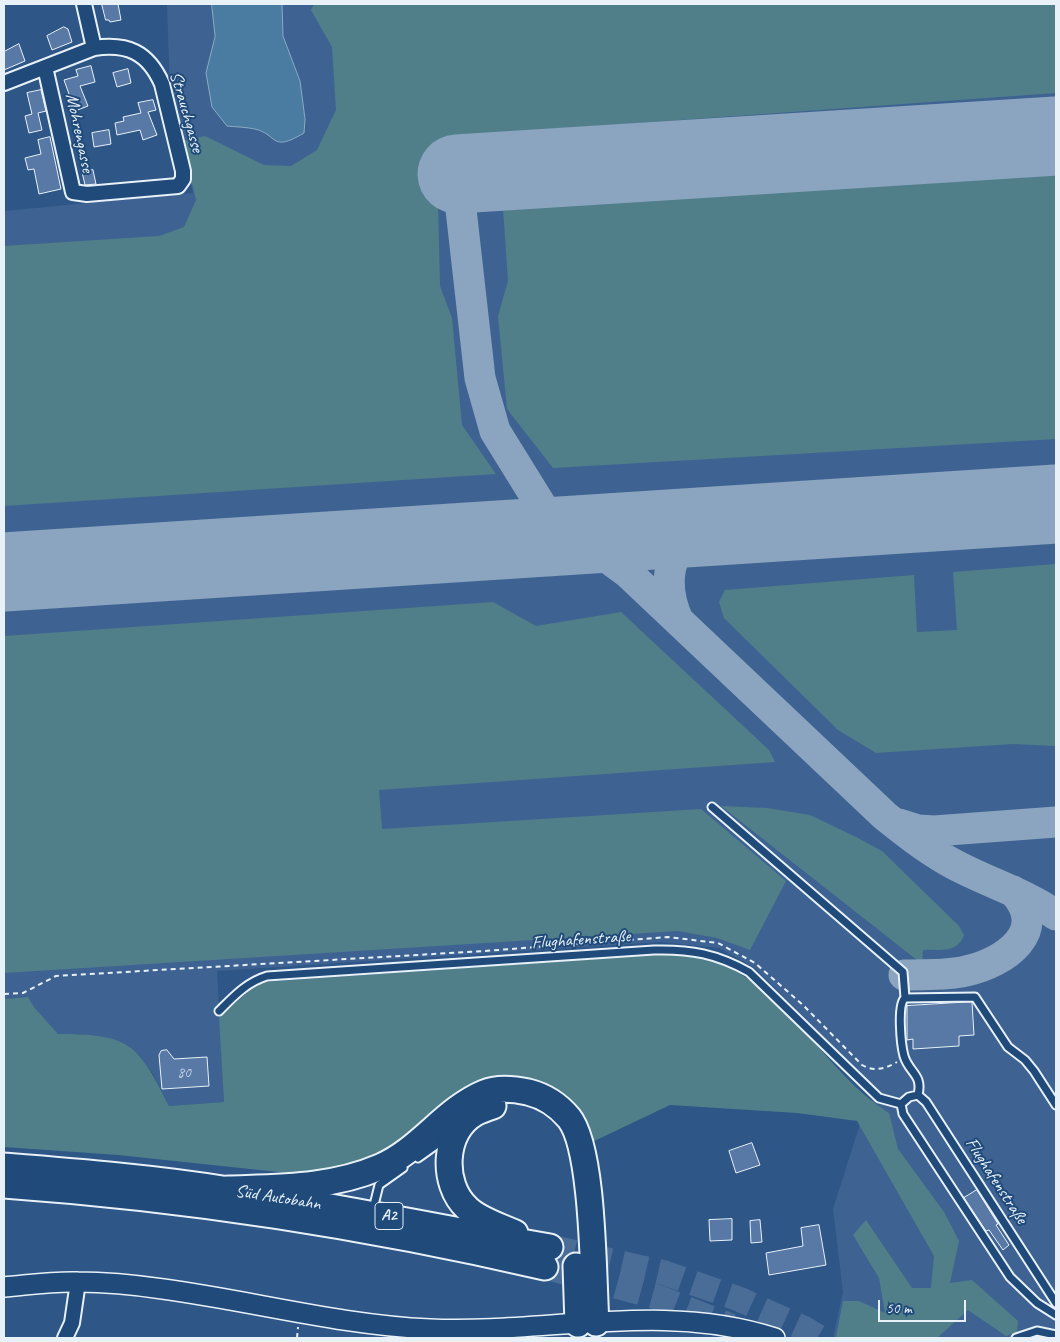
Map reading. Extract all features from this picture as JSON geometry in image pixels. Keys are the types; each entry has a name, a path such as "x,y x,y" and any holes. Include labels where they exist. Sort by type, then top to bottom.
{"highway":[{"path":"228,1189 327,1184 354,1178 383,1166 406,1151 451,1111 469,1099 487,1091 503,1089 518,1090 537,1095 556,1106 570,1119 578,1136 587,1182 587,1324"},
{"path":"547,1257 467,1208 452,1186 449,1172 450,1149 459,1129 474,1114 507,1103 526,1106 546,1118 558,1130 568,1153 573,1185 587,1324"},
{"name":"Süd Autobahn","path":"4,1166 91,1173 228,1189 372,1213 547,1257"},
{"name":"Süd Autobahn","path":"4,1185 128,1196 319,1222 547,1257"},
{"path":"4,1197 65,1189"}],"main road":[{"path":"4,1287 78,1282 163,1289 352,1321 432,1329 672,1320 775,1338"}],"street":[{"path":"4,82 94,48 84,4"},
{"name":"Strauchgasse","path":"87,194 170,189 178,186 183,179 162,84 157,73 138,53 122,46 94,48"},
{"name":"Mohrengasse","path":"45,67 73,192 87,194"},
{"path":"65,1338 72,1323 78,1282"}],"lane":[{"path":"712,807 903,972 905,998 899,1006 904,1057 920,1082 918,1095 909,1097 901,1104 903,1114 1010,1277 1038,1303 1056,1315"},
{"name":"Flughafenstraße","path":"219,1011 244,986 268,976 678,949 725,959 749,972 879,1098 901,1104"},
{"path":"905,998 975,997 1008,1047 1034,1071 1056,1105"},
{"name":"Flughafenstraße","path":"918,1095 926,1102 982,1185 1056,1304"},
{"path":"372,1213 379,1185 459,1129"},
{"path":"1016,1338 1037,1331 1056,1335"}],"shaded area":[{"path":"167,4 1056,4 1056,1338 833,1338 843,1292 833,1209 867,1102 884,1097 755,968 719,948 661,942 217,971 224,1102 169,1106 153,1074 139,1055 83,1034 58,1034 34,1007 28,997 4,999 4,211 193,193 170,93"},
{"path":"212,4 282,4 283,36 300,81 305,119 304,133 285,142 276,141 255,129 227,126 212,107 206,73 215,37"}],"green space":[{"path":"314,4 1056,4 1056,93 443,137 437,160 440,286 452,318 462,425 496,474 4,506 4,246 159,236 184,227 196,200 182,141 205,136 264,165 291,166 317,150 336,110 332,47 311,10"},
{"path":"1056,172 1056,439 553,468 507,409 498,316 508,281 503,208"},
{"path":"1056,564 1056,746 1013,744 876,753 838,730 724,618 719,602 725,590 914,575 917,632 957,630 953,572"},
{"path":"493,602 536,626 621,612 769,750 775,762 379,790 382,829 701,809 786,881 750,950 717,938 678,931 4,973 4,636"},
{"path":"721,806 767,808 810,815 882,851 959,926 964,935 961,941 952,948 923,950 922,964"},
{"path":"667,954 707,959 738,973 762,990 784,1009 844,1075 866,1096 889,1113 898,1149 944,1212 959,1241 950,1283 972,1280 1018,1321 1017,1332 1006,1336 968,1310 937,1338 836,1337 843,1301 859,1301 885,1313 879,1278 853,1235 866,1220 912,1288 931,1288 934,1256 857,1121 797,1113 670,1105 588,1144 536,1086 380,1159 316,1176 118,1155 4,1147 4,999 28,997 34,1007 58,1034 101,1036 128,1046 149,1068 169,1106 224,1102 219,1017 248,992 263,982"}],"building":[{"path":"102,4 118,4 121,20 110,22 106,20"},
{"path":"64,27 68,29 72,42 52,50 47,36"},
{"path":"19,44 25,61 4,70 4,52"},
{"path":"91,66 95,82 80,86 88,106 75,111 64,80 78,76 76,70"},
{"path":"128,69 131,83 117,87 113,73"},
{"path":"41,90 46,111 38,113 42,130 29,133 25,116 32,114 27,93"},
{"path":"153,100 156,110 148,112 157,135 143,140 140,130 117,135 115,123 124,121 123,117 141,113 138,103"},
{"path":"109,130 111,144 94,147 92,133"},
{"path":"50,137 61,189 39,194 34,169 28,170 25,158 41,154 38,140"},
{"path":"93,170 96,184 85,185 82,172"},
{"path":"972,1002 974,1035 959,1036 959,1046 913,1049 913,1039 907,1040 907,1006"},
{"path":"167,1050 174,1059 207,1057 209,1086 162,1089 159,1055 161,1051"},
{"path":"752,1143 760,1165 736,1173 729,1151"},
{"path":"977,1190 1009,1245 1003,1250 989,1230 986,1231 964,1198"},
{"path":"732,1219 732,1240 710,1241 709,1220"},
{"path":"760,1220 762,1242 751,1243 750,1221"},
{"path":"819,1225 826,1265 769,1275 766,1253 803,1246 801,1228"},
{"path":"628,1254 646,1261 642,1275 623,1270"}],"taxiway":[{"path":"457,174 480,378 495,431 560,536"},
{"path":"678,620 669,587 671,565 675,555 682,546 694,536 715,526"},
{"path":"554,537 605,556 628,573 885,816 908,834 948,861 1017,893 1056,915"},
{"path":"899,824 918,830 934,831 1056,822"},
{"path":"904,975 958,973 980,967 1008,953 1025,932 1027,919 1023,906 1013,891"}],"runway":[{"path":"457,174 1056,136"},
{"path":"4,572 1056,504"}],"tunnel":[{"path":"550,1247 665,1273 739,1299 805,1329 820,1338"},
{"path":"545,1267 660,1298 731,1326"}]}
